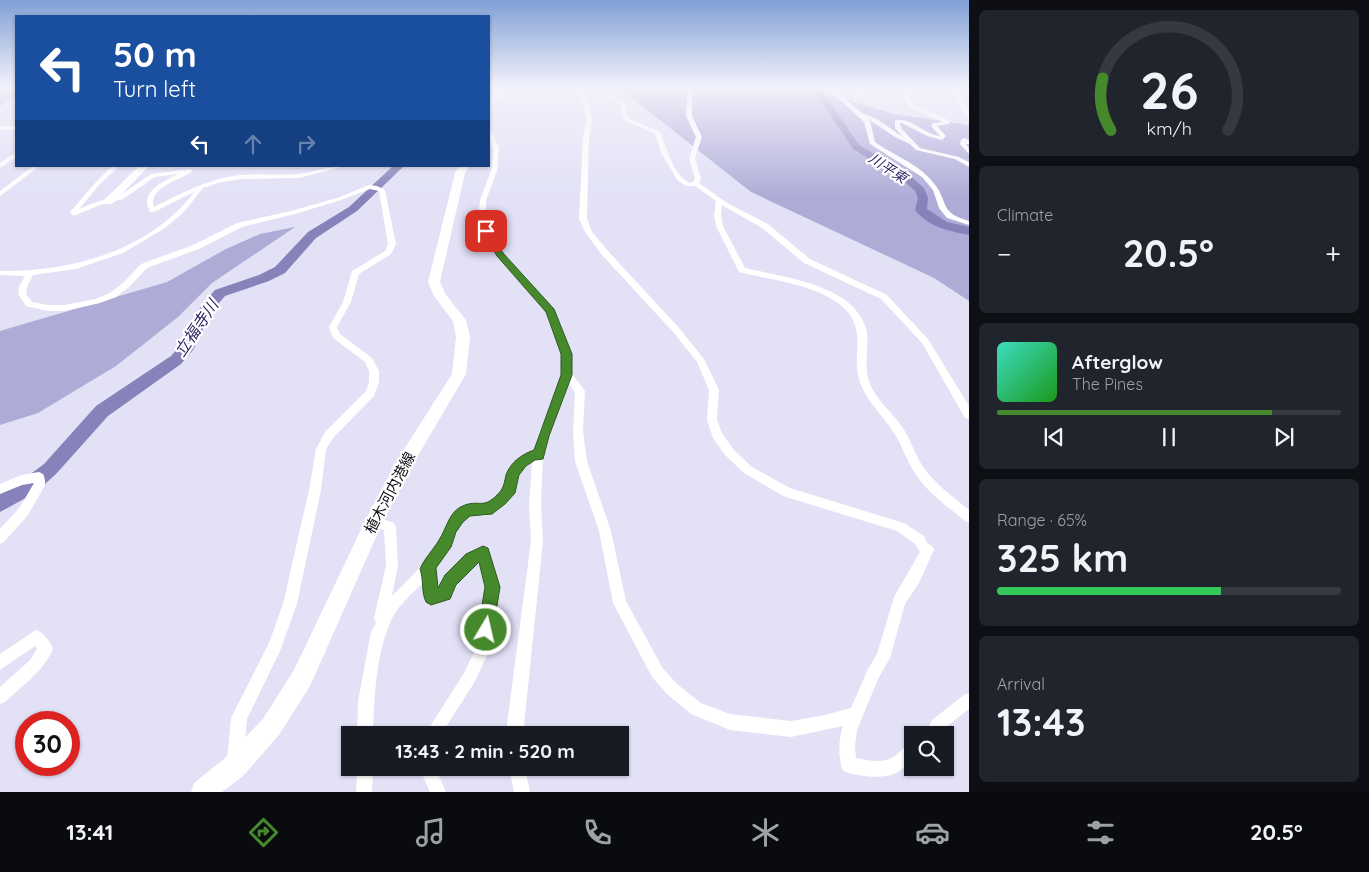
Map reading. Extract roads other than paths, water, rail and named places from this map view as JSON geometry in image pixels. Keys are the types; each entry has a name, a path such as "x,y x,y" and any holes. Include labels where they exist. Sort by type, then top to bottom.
{"main road":[{"path":"108,202 144,167"},
{"name":"植木河内港線","path":"202,792 234,767 271,727 302,678 374,521 407,459 459,374 463,337 459,320 440,296 434,282 460,172 463,167"}],"street":[{"path":"589,123 586,137 583,219 589,232 605,253 702,361 714,390 712,420 717,436 748,470 787,492 900,527 920,540 923,547 928,550 900,601 892,625 887,650 879,667 873,674 848,730 849,765 868,768 892,767 904,758"},
{"path":"632,123 658,133 674,173 685,183 696,184 719,200 765,226 807,261 884,297 925,341 969,415"},
{"path":"692,123 699,137 692,158 698,179 696,184"},
{"path":"868,123 872,143 930,182 938,194 944,213 948,217 969,223"},
{"path":"879,123 895,136 910,142"},
{"path":"897,123 898,128 918,149 957,158 969,165"},
{"path":"908,123 926,135 936,138 943,136 934,126 941,123"},
{"path":"0,128 15,128"},
{"path":"490,134 496,148 496,156 494,171 483,200 482,219 486,231 500,254 550,311 566,354 567,375 543,436 538,456 535,505 537,541 515,726"},
{"path":"969,142 964,140 963,144 969,152"},
{"path":"0,166 15,155"},
{"path":"0,194 36,167"},
{"path":"115,167 92,190 73,212 74,214 83,212 98,204 121,198 153,176 190,171 158,187 152,194 150,203 152,211 190,190 217,181 241,177 299,176 338,167"},
{"path":"0,282 4,273 74,268 96,262 120,251 163,227 184,210 201,187"},
{"path":"31,272 22,294 29,304 48,308 82,306 113,295 126,285 144,266 196,246 240,225 293,213 339,199 369,187 382,190 392,244 388,252 355,273 347,302 333,327 336,336 369,360 374,371 374,382 370,393 328,435 321,449 315,490 290,604 275,646 239,718 234,767"},
{"path":"719,200 716,211 721,232 731,246 735,262 742,270 809,286 829,294 848,307 858,320 862,330 863,377 867,388 899,431 917,467 932,487 969,516"},
{"path":"567,375 580,391 578,431 581,461 604,531 620,603 657,672 672,689 696,709 730,722 791,729 825,724 854,715"},
{"path":"377,636 391,607 427,569 446,542 450,529 458,518 468,510 487,510 500,500 511,488 513,474 522,462 534,455 538,456"},
{"path":"0,489 21,480 39,477 40,484 24,511 0,538"},
{"path":"365,726 366,700 392,565 390,527 374,521"},
{"path":"427,569 430,571 431,597 445,593 451,580 471,558 483,552 492,587 482,649 469,678 438,726"},
{"path":"0,663 36,638 46,649 35,665 0,697"},
{"path":"936,726 969,700"},
{"path":"364,792 365,776"},
{"path":"431,776 438,792"},
{"path":"518,776 522,792"}],"waterway":[{"name":"川平東","path":"841,123 856,147 914,183 920,190 923,198 921,210 926,215 943,225 969,231"},
{"name":"立福寺川","path":"0,504 28,487 50,469 102,411 176,360 185,350 206,309 220,293 264,278 280,270 312,235 353,209 398,167"}]}
